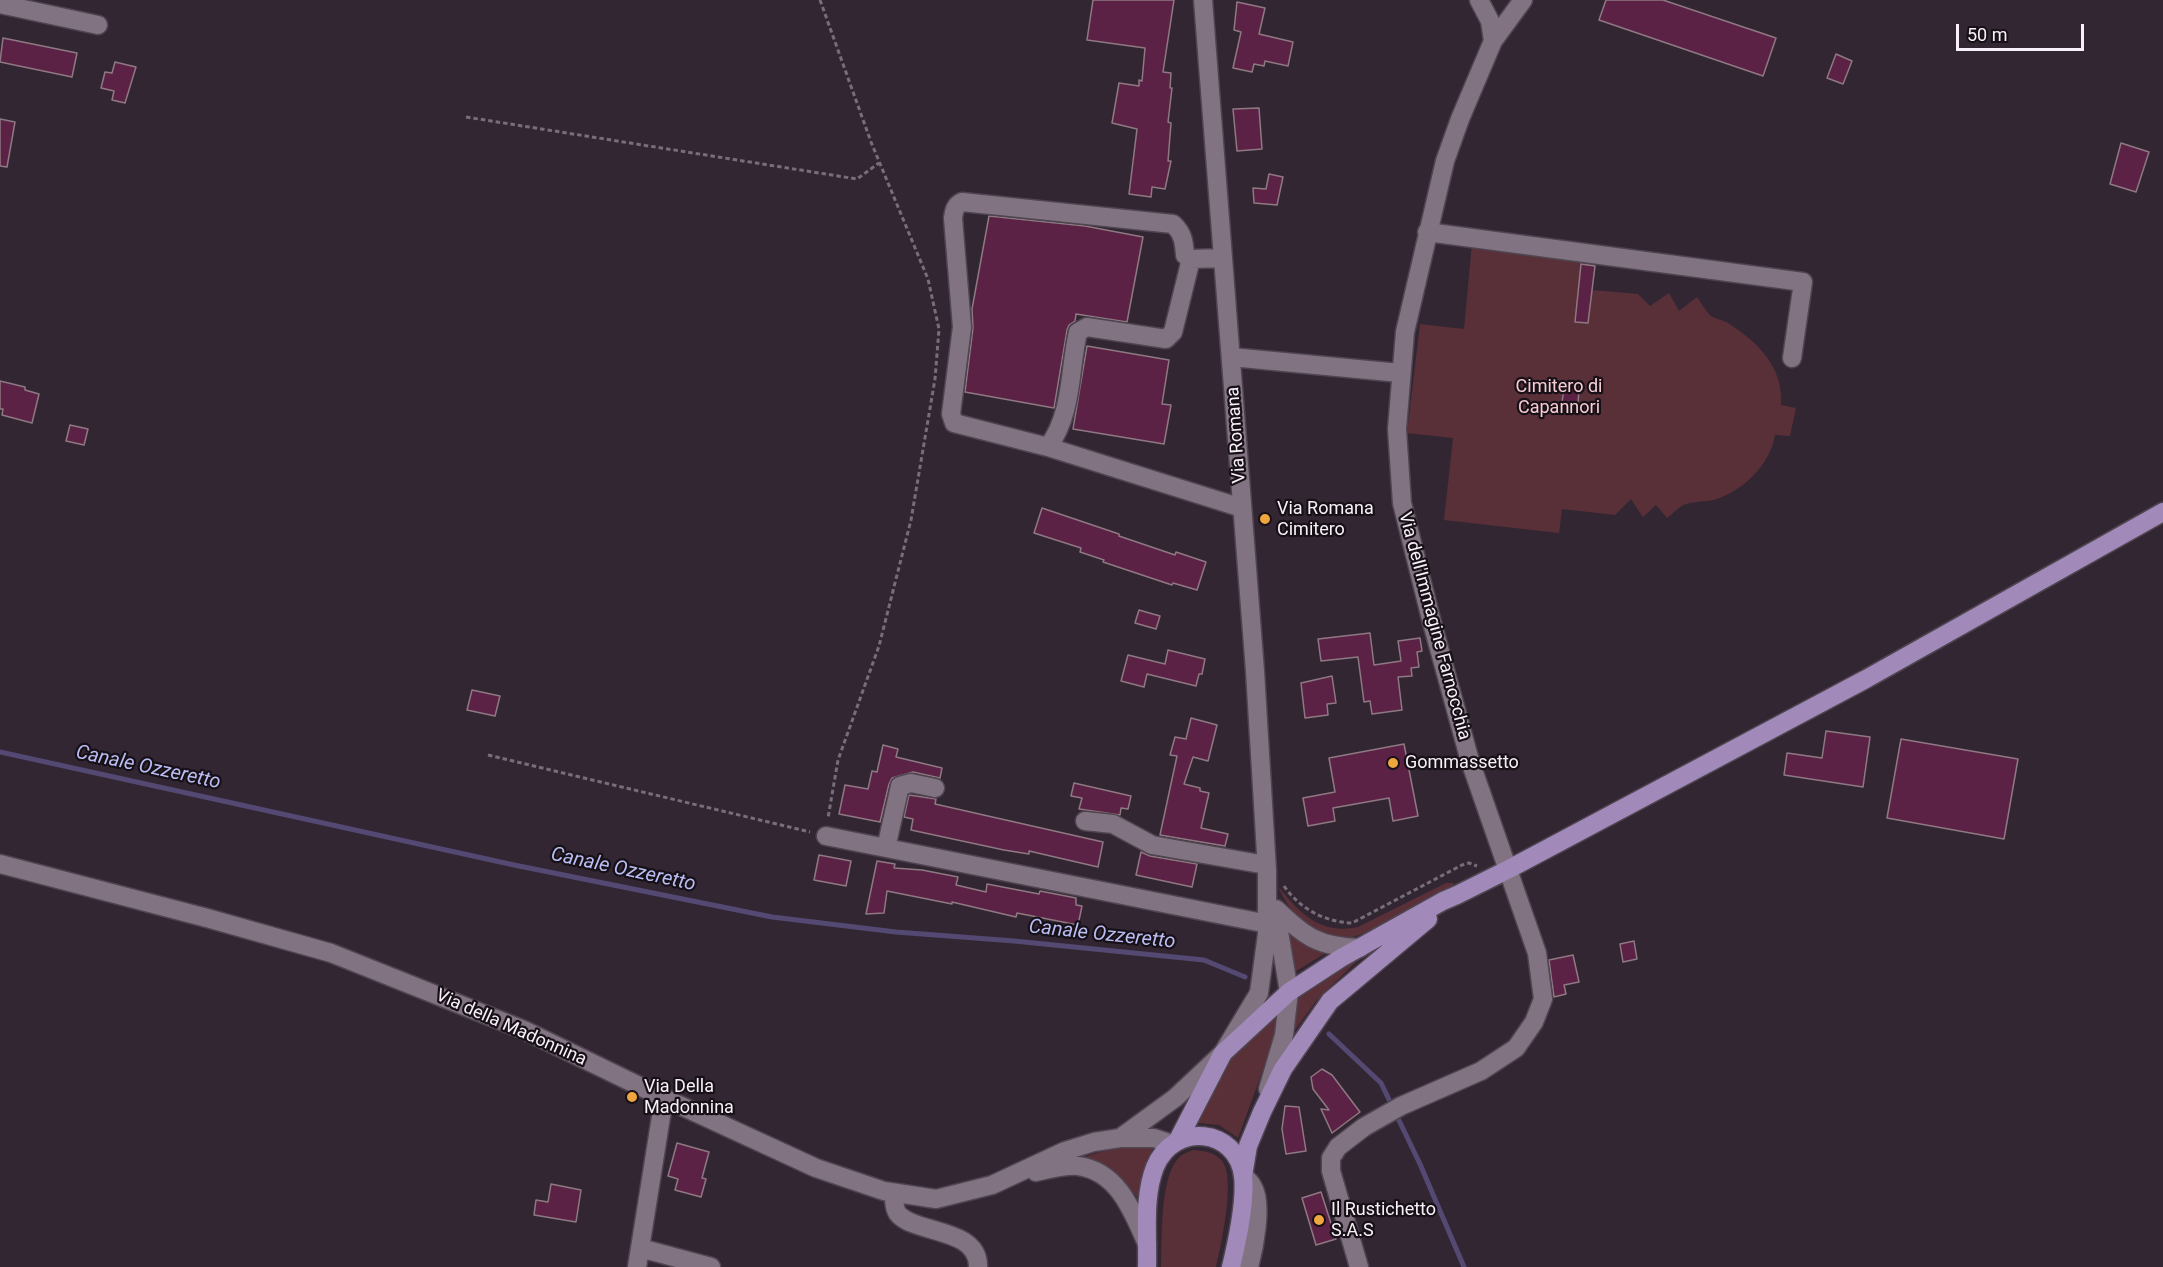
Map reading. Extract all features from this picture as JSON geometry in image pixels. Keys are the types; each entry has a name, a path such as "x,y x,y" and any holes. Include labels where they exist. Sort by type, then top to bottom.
{"main road":[{"path":"1175,1142 1222,1053 1289,992 1443,901 1509,869 1866,679 2163,512"},
{"path":"1231,1267 1238,1239 1248,1146 1283,1069 1330,1001 1457,896"},
{"path":"1147,1267 1149,1195 1155,1168 1163,1153 1175,1142 1189,1136 1206,1137 1222,1142 1236,1154 1243,1176"}],"street":[{"name":"Via Romana","path":"1203,0 1272,917"},
{"path":"1479,0 1490,21 1493,41"},
{"name":"Via dell'Immagine Farnocchia","path":"1359,1267 1331,1171 1331,1158 1338,1147 1379,1118 1481,1071 1516,1047 1534,1022 1543,999 1537,952 1470,761 1402,503 1397,429 1405,332 1445,161 1493,41 1523,0"},
{"path":"0,4 98,25"},
{"path":"1223,258 1191,259 1185,255 1183,238 1179,229 1173,224 973,203 958,204 953,218 962,327 951,414 954,423 1048,447 1242,508"},
{"path":"1427,232 1803,282 1792,358"},
{"path":"1048,447 1058,433 1065,414 1078,332 1087,327 1166,339 1173,332 1191,259"},
{"path":"1231,357 1400,373"},
{"path":"886,848 900,786 911,783 935,788"},
{"path":"1085,821 1113,824 1152,845 1267,867"},
{"path":"826,836 1272,917 1328,946 1360,948"},
{"name":"Via della Madonnina","path":"0,864 331,952 524,1030 816,1168 884,1191 936,1198 992,1185 1011,1177"},
{"path":"1262,1112 1284,1035 1289,992 1272,917"},
{"path":"1120,1138 1175,1098 1222,1053 1259,993 1272,917"},
{"path":"637,1267 664,1098"},
{"path":"1011,1177 1065,1151 1094,1142 1120,1138 1154,1138 1175,1142"},
{"path":"1011,1177 1052,1168 1078,1166 1097,1172 1114,1183 1125,1198 1148,1244"},
{"path":"1243,1176 1252,1185 1257,1197 1257,1222 1248,1267"},
{"path":"894,1193 894,1206 899,1215 967,1243 978,1260 978,1267"},
{"path":"640,1248 711,1267"}],"path":[{"path":"488,754 826,836 838,760 879,646 911,520 935,379 939,329 928,279 879,163 820,0"},
{"path":"466,117 857,179 879,163"},
{"path":"1283,884 1301,905 1316,914 1337,922 1352,923 1469,863 1476,866 1485,881"}],"green space":[{"name":"Cimitero di Capannori","path":"1472,244 1595,259 1592,290 1638,294 1650,306 1669,293 1679,311 1697,297 1711,316 1739,330 1767,357 1778,379 1781,405 1796,408 1790,436 1775,435 1761,466 1735,490 1714,500 1683,505 1667,518 1656,505 1643,517 1631,499 1615,515 1562,509 1559,533 1444,520 1453,438 1407,433 1420,324 1464,329"},
{"path":"1446,883 1453,883 1454,886 1370,930 1346,938 1334,938 1313,930 1296,915 1278,886 1294,905 1312,920 1332,928 1345,929 1358,927"},
{"path":"1287,930 1329,951 1293,973"},
{"path":"1361,954 1362,956 1316,1001 1290,1037 1296,998"},
{"path":"1272,1018 1277,1020 1273,1042 1238,1138 1219,1125 1189,1122 1208,1088 1235,1053"},
{"path":"1154,1146 1142,1173 1138,1198 1118,1177 1080,1159 1108,1150"},
{"path":"1193,1150 1213,1154 1222,1161 1226,1170 1228,1196 1216,1267 1161,1267 1163,1211 1167,1181 1171,1169 1179,1158"}],"building":[{"path":"1093,0 1174,0 1163,72 1171,73 1168,161 1171,161 1165,189 1152,187 1151,197 1129,194 1137,129 1112,123 1119,83 1139,86 1139,80 1142,81 1145,48 1087,40"},
{"path":"1606,0 1663,0 1776,38 1763,76 1599,20"},
{"path":"1237,2 1265,8 1259,34 1293,42 1288,66 1265,61 1264,66 1254,64 1252,72 1233,68 1241,32 1234,30"},
{"path":"3,38 77,53 72,77 0,62"},
{"path":"1836,54 1852,61 1843,84 1827,78"},
{"path":"115,62 136,67 125,103 112,100 114,91 101,88 105,72 112,73"},
{"path":"1259,108 1262,149 1237,151 1233,109"},
{"path":"0,119 15,122 7,167 0,166"},
{"path":"2121,143 2149,152 2136,192 2110,184"},
{"path":"1269,174 1283,177 1277,205 1254,203 1253,188 1266,189"},
{"path":"989,216 1085,226 1143,237 1127,322 1076,314 1075,321 1069,325 1067,330 1054,408 965,392 973,328 972,309"},
{"path":"1581,264 1595,266 1588,323 1575,322"},
{"path":"1087,346 1169,360 1162,404 1171,405 1164,444 1073,429"},
{"path":"0,381 25,387 25,390 39,394 32,423 2,415"},
{"path":"1564,389 1579,390 1578,403 1562,402"},
{"path":"70,425 88,429 84,445 66,441"},
{"path":"1042,508 1175,555 1176,552 1206,562 1197,590 1173,583 1172,585 1103,562 1104,560 1080,552 1081,548 1034,533"},
{"path":"1139,610 1160,616 1156,629 1135,623"},
{"path":"1370,633 1374,665 1401,661 1398,641 1420,638 1422,651 1417,652 1419,667 1411,668 1412,676 1398,677 1402,710 1372,714 1370,701 1364,702 1358,657 1321,661 1318,639"},
{"path":"1168,650 1205,659 1202,674 1199,674 1196,686 1147,674 1144,687 1121,681 1128,655 1165,664"},
{"path":"1332,676 1336,703 1327,704 1328,715 1305,718 1301,683"},
{"path":"472,690 500,696 495,716 467,710"},
{"path":"1191,718 1217,725 1208,761 1193,757 1184,784 1209,793 1201,828 1228,834 1225,846 1160,835 1177,756 1170,755 1175,737 1186,739"},
{"path":"1826,731 1870,737 1863,787 1784,775 1787,753 1822,758"},
{"path":"1901,739 2018,759 2004,839 1887,818"},
{"path":"1404,744 1418,816 1393,821 1389,798 1333,808 1335,821 1308,826 1303,798 1335,792 1329,758"},
{"path":"883,745 898,749 896,757 942,768 940,778 913,772 892,778 880,822 839,814 845,785 868,789 872,771 877,772"},
{"path":"1074,783 1131,796 1128,809 1121,808 1120,815 1079,809 1082,798 1071,796"},
{"path":"909,795 936,799 935,804 1103,842 1098,867 1029,851 1029,854 1004,850 911,830 913,819 904,817"},
{"path":"1141,852 1150,856 1197,864 1192,887 1136,875"},
{"path":"819,855 851,861 846,886 814,880"},
{"path":"877,861 895,864 894,868 922,870 958,877 956,885 986,892 987,884 1076,898 1076,905 1082,906 1078,925 1017,913 1016,917 952,902 952,904 887,891 884,913 866,914"},
{"path":"1634,941 1637,959 1623,962 1620,944"},
{"path":"1573,955 1579,982 1564,985 1566,994 1554,997 1549,960"},
{"path":"1322,1069 1332,1075 1360,1112 1332,1133 1321,1109 1329,1110 1313,1089 1311,1077"},
{"path":"1285,1106 1299,1107 1306,1151 1286,1154 1282,1129"},
{"path":"677,1143 709,1152 702,1178 706,1179 701,1197 675,1190 678,1179 668,1176"},
{"path":"551,1184 581,1190 576,1222 534,1215 536,1200 548,1202"},
{"path":"1321,1192 1336,1239 1316,1245 1302,1198"}],"waterway":[{"name":"Canale Ozzeretto","path":"0,752 514,865 772,917 896,932 1204,960 1245,977"},
{"name":"Canale Ozzeretto","path":"1329,1034 1381,1083 1420,1164 1464,1267"}],"place":[{"name":"Via Romana Cimitero","path":"1265,519"},
{"name":"Gommassetto","path":"1393,763"},
{"name":"Via Della Madonnina","path":"632,1097"},
{"name":"Il Rustichetto S.A.S","path":"1319,1220"}]}
